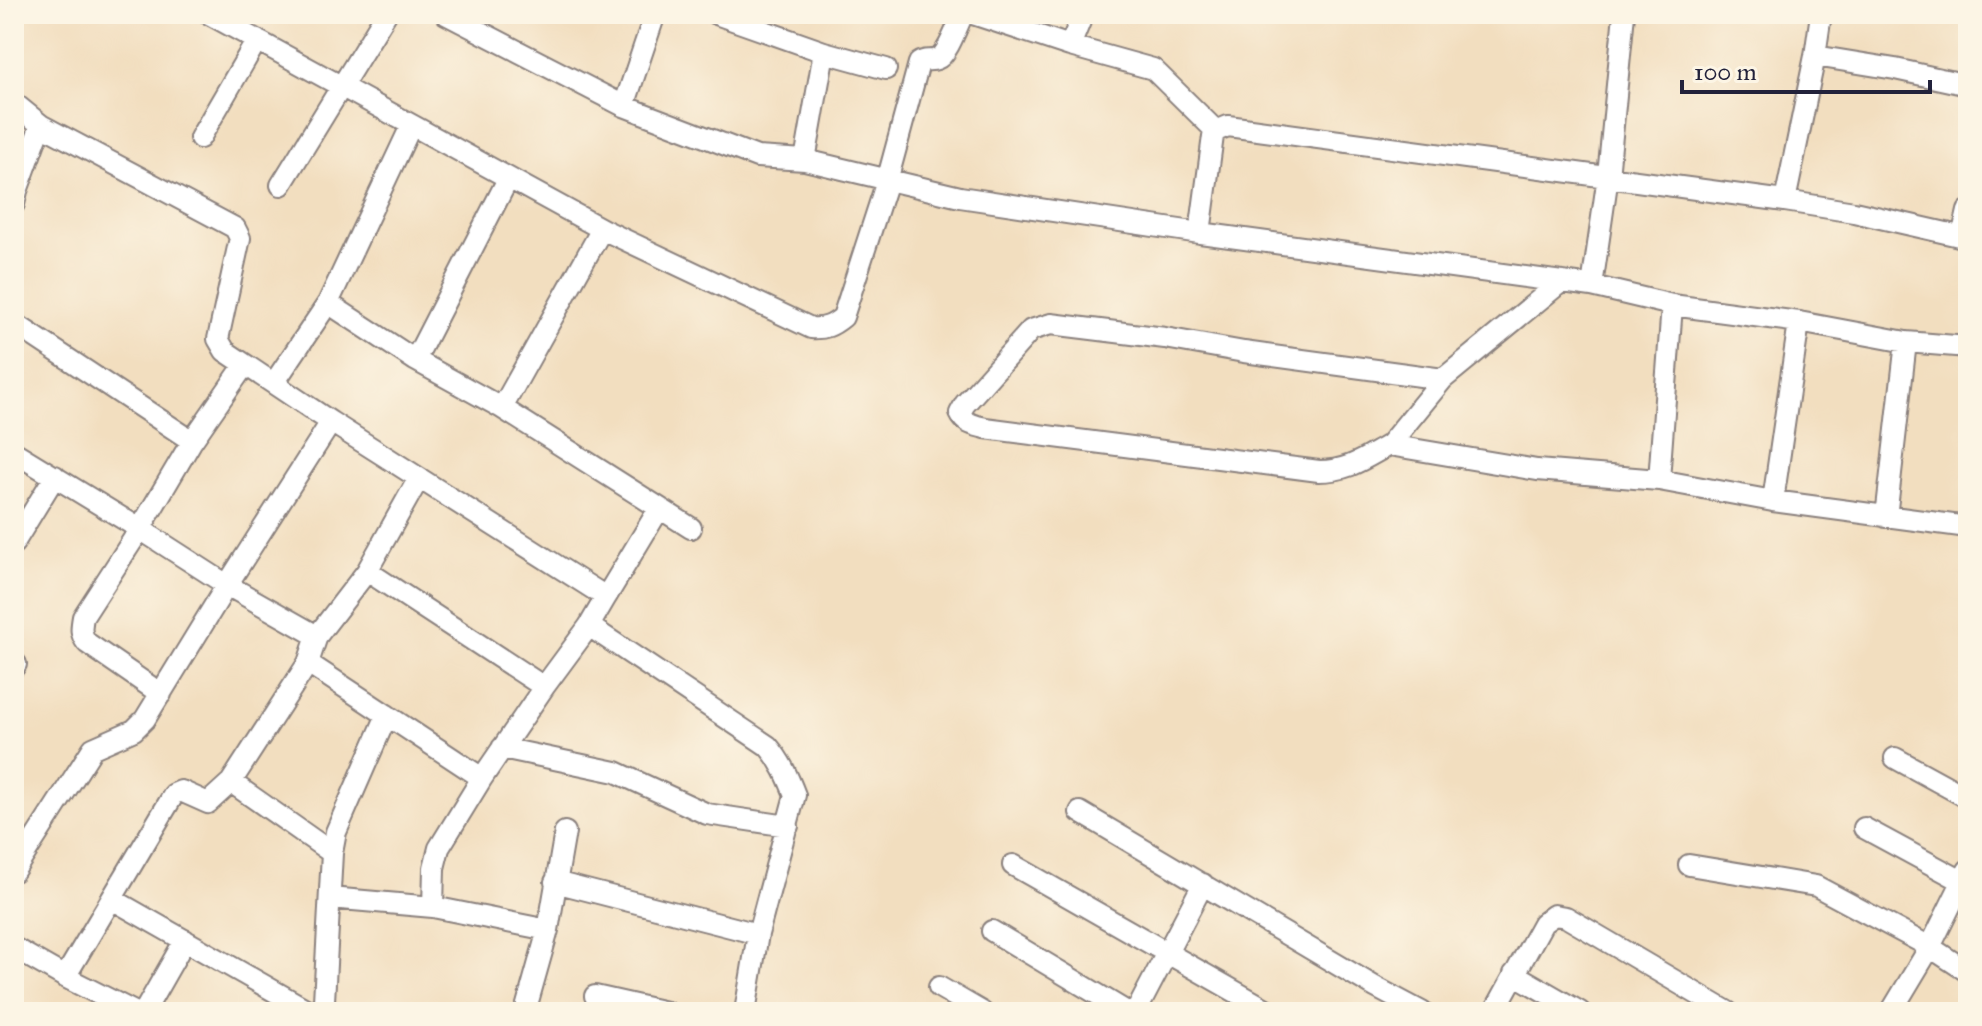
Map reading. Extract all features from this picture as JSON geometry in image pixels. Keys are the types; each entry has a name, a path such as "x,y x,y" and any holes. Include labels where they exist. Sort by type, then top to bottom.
{"street":[{"path":"209,14 602,229 811,328 824,329 843,317 887,181 919,63 936,60 943,55 963,14"},
{"path":"281,185 386,14"},
{"path":"446,14 480,22 624,106 757,157 805,160 960,197 1592,286 1672,305 1799,322 1906,342 1968,347"},
{"path":"624,106 655,14"},
{"path":"716,14 824,52 886,69"},
{"path":"973,14 1153,69 1216,131"},
{"path":"1070,46 1083,14"},
{"path":"1592,286 1608,176 1624,14"},
{"path":"1785,201 1821,14"},
{"path":"200,138 257,40"},
{"path":"805,160 824,52"},
{"path":"1815,56 1968,85"},
{"path":"14,103 41,125 235,228 240,238 218,339 225,351 606,597"},
{"path":"14,204 41,125"},
{"path":"274,383 328,303 411,126"},
{"path":"1200,233 1213,136 1216,131 1228,126 1785,201 1854,212 1965,237 1968,211"},
{"path":"415,360 508,179"},
{"path":"502,408 602,229"},
{"path":"1443,379 1051,324 1031,330 960,413 970,424 985,428 1319,471 1347,468 1389,445 1443,379 1561,282"},
{"path":"328,303 415,360 502,408 691,528"},
{"path":"1659,480 1672,305"},
{"path":"1773,501 1799,322"},
{"path":"14,323 192,441"},
{"path":"1886,517 1906,342"},
{"path":"161,694 87,643 82,637 83,617 192,441 244,366"},
{"path":"14,871 93,748 134,730 145,719 331,422"},
{"path":"1389,445 1537,470 1659,480 1773,501 1968,527"},
{"path":"14,452 227,585 317,636"},
{"path":"14,543 55,476"},
{"path":"65,977 174,794 181,791 208,803 231,782 308,663 317,636 367,571 419,478"},
{"path":"433,907 434,868 439,848 502,748 589,626 659,509"},
{"path":"367,571 544,687"},
{"path":"589,626 768,746 779,759 795,795 758,934 745,1012"},
{"path":"308,663 482,778"},
{"path":"112,899 309,1011 321,1007 324,1001 332,853 336,832 387,715"},
{"path":"502,748 616,772 707,814 788,826"},
{"path":"1895,758 1968,798"},
{"path":"231,782 332,853"},
{"path":"1080,812 1422,1012"},
{"path":"1864,828 1965,875 1930,947 1891,1012"},
{"path":"525,1012 548,930 565,832"},
{"path":"1013,865 1271,1012"},
{"path":"1689,865 1816,886 1930,947 1968,972"},
{"path":"555,882 758,934"},
{"path":"1136,1012 1203,884"},
{"path":"330,898 433,907 548,930"},
{"path":"1494,1012 1543,923 1554,915 1566,917 1728,1012"},
{"path":"992,931 1127,1012"},
{"path":"144,1012 185,940"},
{"path":"14,948 134,1012"},
{"path":"1514,974 1580,1012"},
{"path":"939,987 982,1012"},
{"path":"595,996 666,1012"}]}
